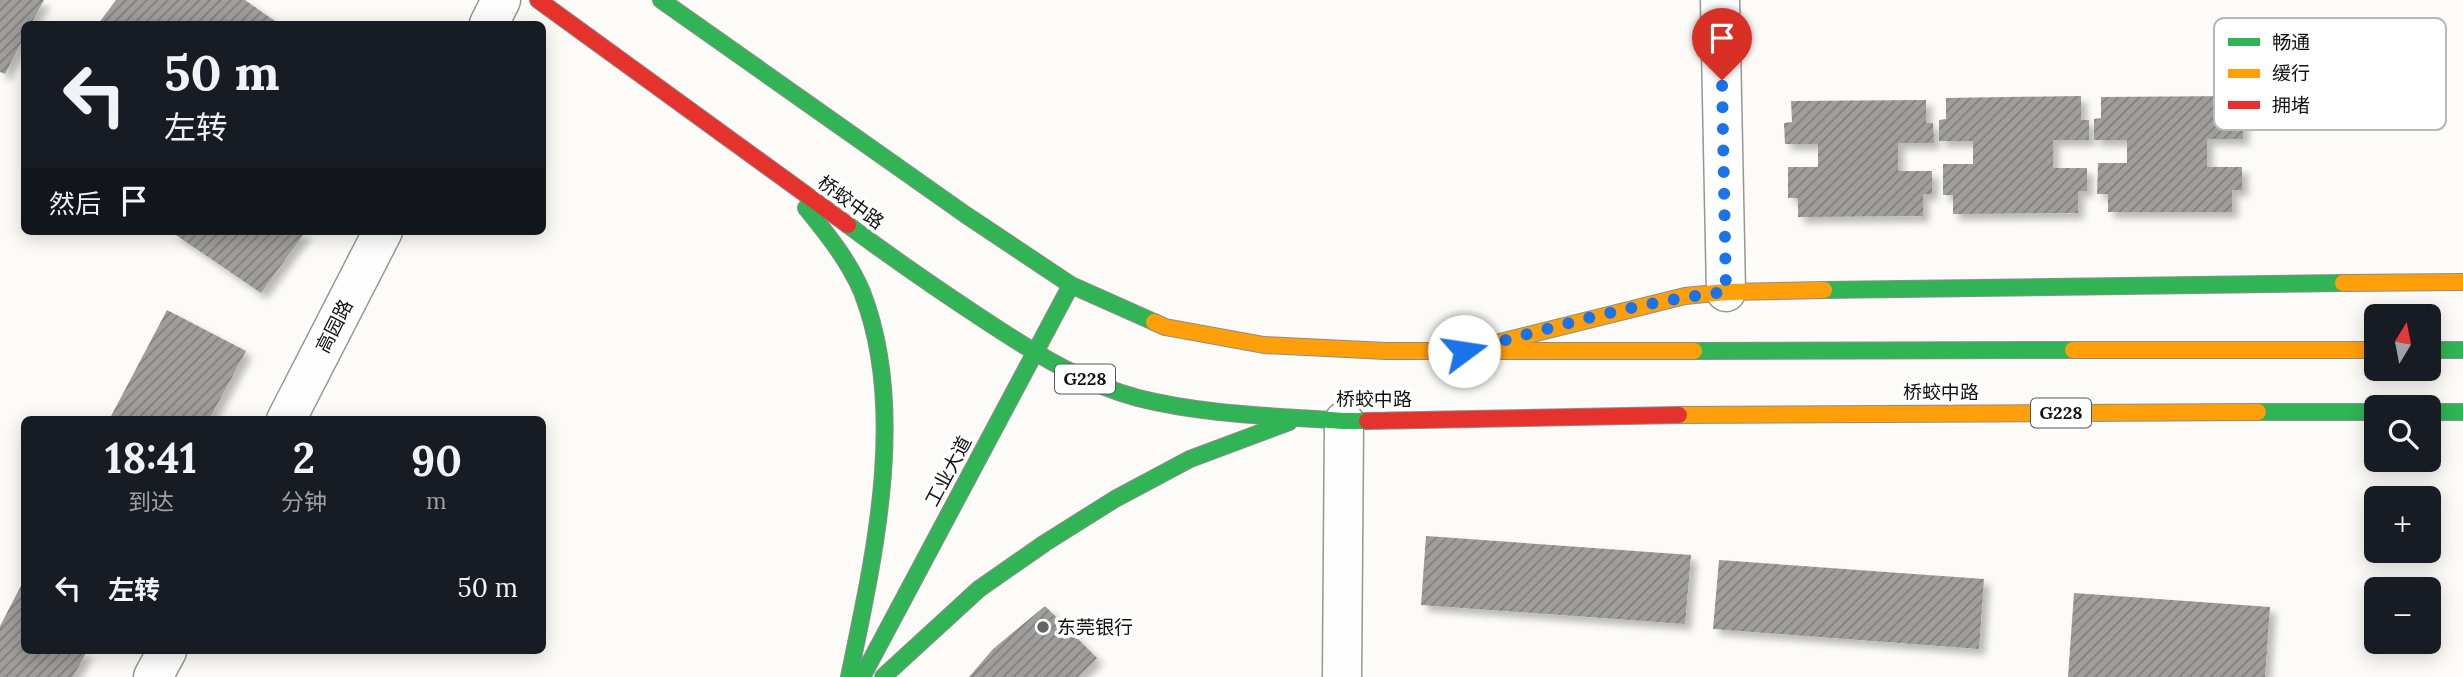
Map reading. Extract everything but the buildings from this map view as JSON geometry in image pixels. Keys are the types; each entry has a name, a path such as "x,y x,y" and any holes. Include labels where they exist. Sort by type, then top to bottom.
{"main road":[{"name":"桥蛟中路","path":"538,0 930,285 1035,353 1087,380 1138,398 1207,411 1344,421 1746,414 2364,412"},
{"path":"666,2 966,215 1071,285 1165,327 1264,345 1386,351 2364,350"},
{"path":"780,177 827,233 862,292 877,341 884,412 879,506 866,598 849,677"},
{"path":"1464,351 1647,304 1685,296 1726,292 1939,287 2463,282"},
{"name":"工业大道","path":"862,677 1071,285"},
{"path":"2441,350 2463,350"},
{"path":"2441,412 2463,412"},
{"path":"883,677 979,589 1115,499 1190,459 1300,417"}],"street":[{"path":"490,21 501,0"},
{"path":"1720,0 1726,292"},
{"name":"高园路","path":"288,416 381,235"},
{"path":"1342,677 1344,421"},
{"path":"153,677 165,654"}],"traffic: fast":[{"path":"661,0 966,215 1071,285 1154,322"},
{"path":"806,208 830,238 862,292 876,338 883,385 885,434 882,484 868,583 849,677"},
{"path":"848,225 1009,336 1044,358 1099,385 1138,398 1189,408 1267,416 1367,421"},
{"path":"1824,290 2343,283"},
{"path":"862,677 1071,285"},
{"path":"1694,351 2073,350"},
{"path":"2441,350 2463,350"},
{"path":"2258,412 2364,412"},
{"path":"2441,412 2463,412"},
{"path":"883,677 979,589 1115,499 1190,459 1289,422"}],"traffic: slow":[{"path":"2343,283 2463,282"},
{"path":"1488,345 1685,296 1726,292 1824,290"},
{"path":"1154,322 1165,327 1264,345 1386,351 1694,351"},
{"path":"2073,350 2364,350"},
{"path":"1679,415 2258,412"}],"traffic: jam":[{"path":"538,0 848,225"},
{"path":"1367,421 1679,415"}],"place":[{"name":"东莞银行","path":"1043,627"}],"route":[{"path":"1464,351 1647,304 1685,296 1726,292 1722,80"}]}
